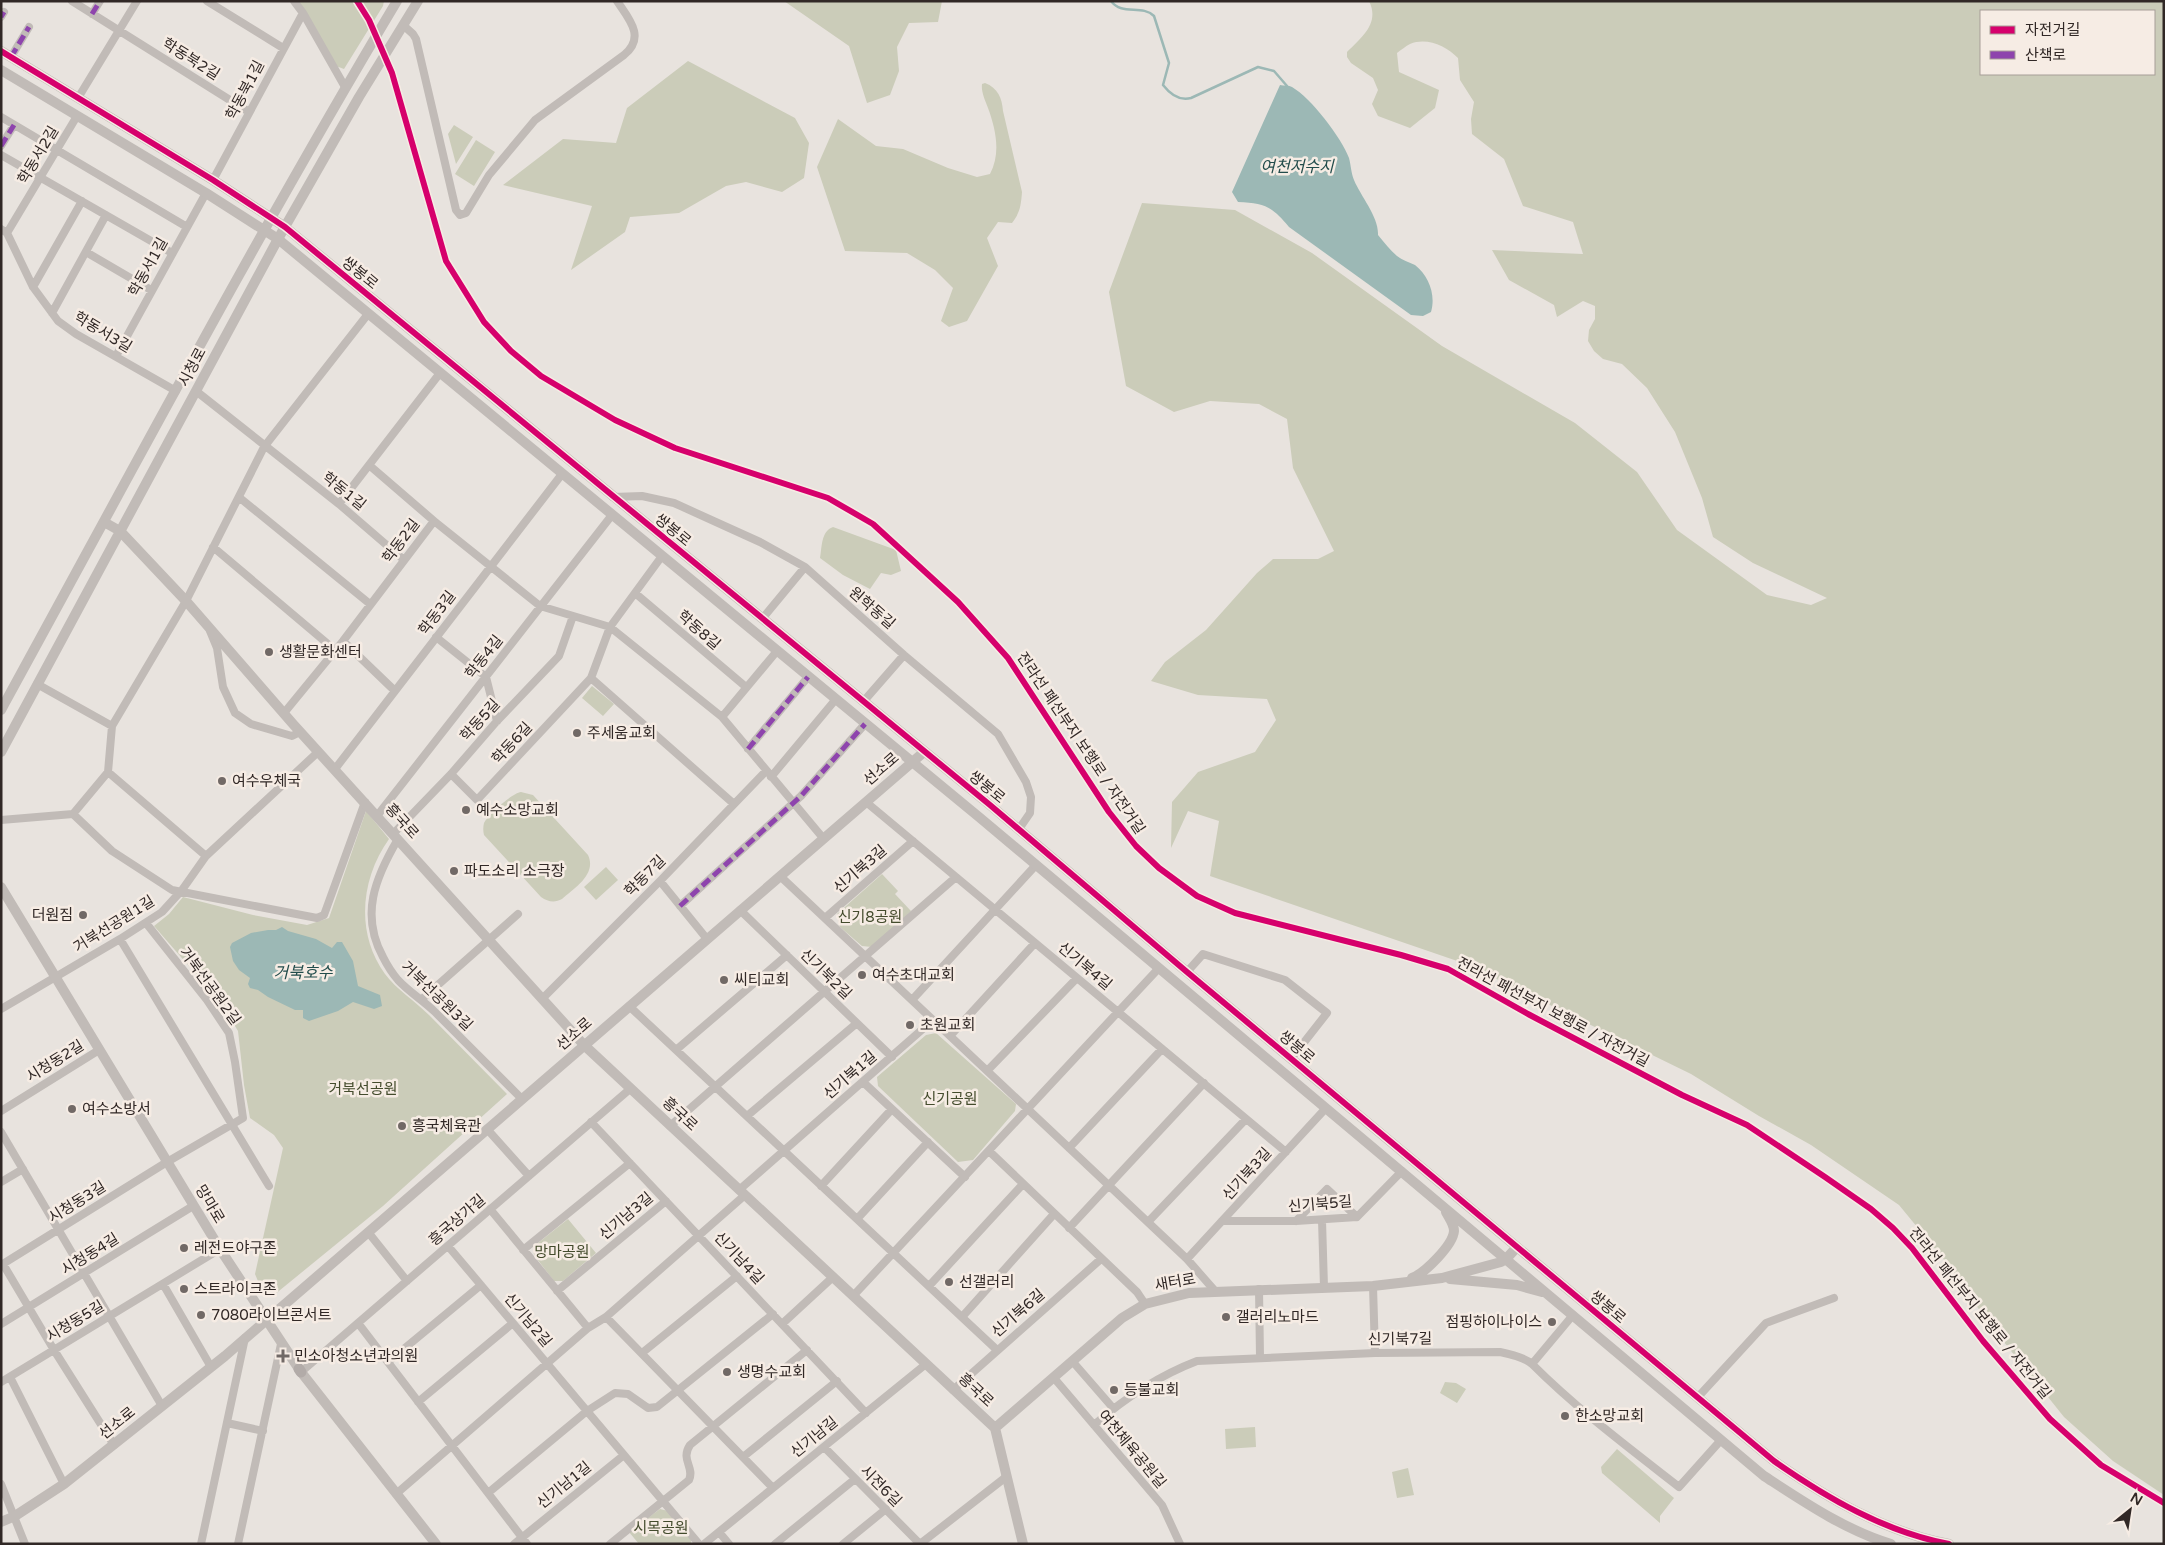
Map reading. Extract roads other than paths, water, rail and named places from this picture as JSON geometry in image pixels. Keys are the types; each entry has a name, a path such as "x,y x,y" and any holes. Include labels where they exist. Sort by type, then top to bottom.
{"street":[{"name":"학동북2길","path":"72,1 249,112"},
{"path":"92,14 100,1"},
{"path":"78,98 137,1"},
{"path":"206,1 283,48"},
{"path":"294,1 303,13 345,87"},
{"name":"시청로","path":"1,752 278,239 359,97 418,1"},
{"path":"403,26 416,39 454,202 460,215 466,213 489,176 535,120 624,55 633,46 635,38 633,27 617,1"},
{"name":"시청로","path":"1,710 264,231 395,2"},
{"name":"학동북1길","path":"212,180 303,13"},
{"path":"11,57 29,27"},
{"name":"쌍봉로","path":"1,51 285,227 1019,829 1187,972 1733,1427 1806,1483 1840,1503 1903,1531 1949,1544"},
{"name":"쌍봉로","path":"1,70 206,193 278,239 1036,865 1764,1476 1816,1510 1875,1539 1891,1544"},
{"name":"학동서2길","path":"4,231 40,178 77,116"},
{"path":"1,117 187,227"},
{"path":"1,146 14,125"},
{"path":"1,155 172,253"},
{"name":"학동서1길","path":"116,356 206,193"},
{"path":"33,287 82,201"},
{"path":"52,313 106,215"},
{"name":"학동서3길","path":"4,231 33,287 52,313 76,334 176,391"},
{"path":"86,252 151,290"},
{"path":"1,820 74,814 108,772 112,726 186,601 240,498 264,447 368,314"},
{"path":"339,504 440,373"},
{"name":"학동1길","path":"196,391 264,447 339,504 404,560"},
{"name":"학동2길","path":"284,713 343,642 434,521 369,465"},
{"name":"학동3길","path":"335,769 490,565 562,474"},
{"name":"원학동길","path":"613,497 642,496 674,503 760,542 805,567 904,655 998,734 1026,782 1031,796 1030,813 1019,829"},
{"path":"240,498 370,604"},
{"name":"학동4길","path":"377,816 612,515"},
{"path":"434,521 540,606 610,626 722,716 823,838"},
{"name":"흥국로","path":"104,522 120,531 186,601 300,732 584,1045 995,1428"},
{"path":"213,547 335,650"},
{"path":"610,626 662,556"},
{"path":"762,619 805,567"},
{"name":"학동8길","path":"635,593 746,687"},
{"name":"학동5길","path":"396,836 497,721 559,656 573,616"},
{"name":"학동6길","path":"451,774 477,800 591,678 610,626"},
{"path":"208,627 217,648 223,687 235,713 251,724 292,736 300,732"},
{"path":"436,637 486,677 497,721"},
{"path":"343,642 395,690"},
{"path":"722,716 777,651"},
{"path":"863,702 904,655"},
{"path":"748,749 808,677"},
{"path":"591,678 734,804"},
{"path":"38,684 112,726"},
{"path":"769,774 836,699"},
{"path":"680,906 792,802 801,796 865,724"},
{"name":"거북선공원1길","path":"1,1009 162,912 182,890 206,856 318,752"},
{"name":"선소로","path":"1,1522 15,1516 64,1484 211,1367 924,752"},
{"path":"108,772 206,856"},
{"name":"학동7길","path":"542,999 660,882 734,804 769,774"},
{"name":"흥국로","path":"182,890 317,918 324,915 365,802"},
{"name":"신기북4길","path":"866,802 1286,1152"},
{"name":"거북선공원1길","path":"74,814 112,850 172,890 182,890"},
{"name":"거북선공원3길","path":"396,836 373,894 371,914 373,933 380,952 398,980 422,999 522,1099"},
{"name":"신기북3길","path":"825,918 913,841"},
{"path":"912,1000 1036,865"},
{"path":"780,876 1187,1259 1215,1291"},
{"path":"670,1126 956,876"},
{"path":"660,882 707,939"},
{"name":"망마로","path":"1,887 193,1206 265,1320 300,1370 436,1544"},
{"name":"신기북2길","path":"740,910 892,1057"},
{"path":"422,999 518,914"},
{"name":"거북선공원2길","path":"146,923 207,1000 229,1033 235,1062 242,1118 231,1125"},
{"path":"120,939 269,1186"},
{"path":"950,1036 1035,943"},
{"path":"1187,972 1203,954 1285,980 1328,1013 1291,1059"},
{"path":"676,1050 786,955"},
{"path":"853,1296 1159,968"},
{"path":"987,1071 1077,978"},
{"path":"629,1006 997,1350"},
{"name":"신기북1길","path":"698,1236 783,1150 933,1020"},
{"path":"747,1116 857,1022"},
{"path":"1069,1148 1162,1049"},
{"name":"시청동2길","path":"1,1111 99,1050"},
{"path":"863,1082 964,1177"},
{"path":"1069,1228 1204,1083"},
{"name":"흥국상가길","path":"300,1370 358,1323 630,1089"},
{"name":"신기북3길","path":"1187,1259 1326,1108"},
{"path":"821,1186 892,1110"},
{"path":"1148,1222 1246,1118"},
{"name":"신기남4길","path":"591,1122 866,1413"},
{"path":"167,1162 231,1125"},
{"path":"487,1129 529,1176"},
{"path":"1,1132 162,1406"},
{"path":"856,1219 928,1142"},
{"path":"988,1151 1137,1292 1145,1304"},
{"name":"시청동3길","path":"2,1265 167,1162"},
{"path":"523,1250 630,1163"},
{"path":"1,1182 23,1169"},
{"name":"신기북5길","path":"1222,1221 1296,1221 1358,1217 1402,1171"},
{"path":"929,1286 1023,1184"},
{"path":"1296,1221 1327,1189 1358,1217"},
{"name":"신기남3길","path":"557,1290 666,1201"},
{"path":"1406,1281 1428,1269 1453,1235 1453,1224 1442,1205"},
{"name":"시청동4길","path":"1,1324 193,1206"},
{"path":"490,1210 588,1328"},
{"path":"962,1317 1054,1214"},
{"path":"1322,1220 1324,1286"},
{"path":"368,1232 407,1280"},
{"path":"396,1494 588,1328 606,1317 698,1236"},
{"name":"신기남2길","path":"448,1246 699,1544"},
{"path":"1506,1259 1517,1247"},
{"name":"시청동5길","path":"1,1382 220,1249"},
{"name":"신기북6길","path":"953,1390 1101,1259"},
{"name":"새터로","path":"995,1428 1122,1318 1145,1304 1177,1295 1215,1291 1324,1286 1373,1286 1442,1278 1506,1259"},
{"path":"2,1265 114,1445"},
{"path":"642,1353 737,1276"},
{"path":"782,1324 833,1277"},
{"path":"1442,1278 1531,1288 1544,1292 1562,1306"},
{"path":"162,1284 211,1367"},
{"path":"388,1362 481,1284"},
{"path":"1373,1286 1375,1352"},
{"path":"1259,1289 1260,1357"},
{"path":"1698,1397 1766,1323 1834,1298"},
{"path":"488,1492 587,1411 612,1394 619,1392 628,1394 644,1406 657,1407 773,1314"},
{"path":"1532,1364 1573,1316"},
{"path":"606,1317 773,1488"},
{"path":"358,1323 525,1540"},
{"path":"418,1402 513,1323"},
{"path":"201,1544 245,1338"},
{"path":"238,1544 281,1344"},
{"path":"610,1544 690,1480 691,1472 687,1463 686,1450 690,1445 807,1350"},
{"name":"신기북7길","path":"1094,1425 1113,1408 1143,1387 1170,1371 1197,1361 1375,1352 1500,1352 1515,1355 1532,1364 1552,1384 1679,1487 1721,1440"},
{"path":"1073,1362 1113,1408"},
{"name":"신기남길","path":"704,1544 926,1364"},
{"path":"10,1377 64,1484"},
{"name":"여천체육공원길","path":"1054,1378 1162,1505 1180,1544"},
{"path":"743,1457 837,1381"},
{"path":"227,1422 263,1431"},
{"path":"1721,1440 1733,1427"},
{"path":"995,1428 1023,1544"},
{"name":"시전6길","path":"824,1447 920,1544"},
{"name":"신기남1길","path":"514,1544 525,1540 624,1455"},
{"path":"920,1544 1006,1478"},
{"path":"775,1544 855,1479"},
{"path":"1,1484 25,1544"},
{"path":"843,1544 886,1509"},
{"path":"719,1532 729,1544"}],"water":[{"name":"여천저수지","path":"1280,85 1292,87 1300,92 1325,119 1345,149 1357,187 1376,221 1378,235 1389,249 1403,260 1415,265 1428,280 1433,299 1431,312 1423,316 1411,315 1289,227 1272,210 1255,203 1238,202 1232,192"},
{"name":"거북호수","path":"282,927 288,931 316,939 332,948 337,942 342,942 353,961 358,986 380,995 382,1006 374,1009 353,1002 338,1011 309,1021 303,1018 303,1010 295,1010 258,990 250,988 248,984 250,978 239,970 233,961 230,947 232,943 251,933 276,930"}],"waterway":[{"path":"1111,1 1121,8 1144,11 1154,16 1169,63 1163,85 1176,96 1183,99 1191,98 1258,67 1274,71 1287,86"}],"place":[{"name":"생활문화센터","path":"269,652"},
{"name":"주세움교회","path":"577,733"},
{"name":"여수우체국","path":"222,781"},
{"name":"예수소망교회","path":"466,810"},
{"name":"파도소리 소극장","path":"454,871"},
{"name":"더원짐","path":"83,915"},
{"name":"여수초대교회","path":"862,975"},
{"name":"씨티교회","path":"724,980"},
{"name":"초원교회","path":"910,1025"},
{"name":"여수소방서","path":"72,1109"},
{"name":"흥국체육관","path":"402,1126"},
{"name":"레전드야구존","path":"184,1248"},
{"name":"선갤러리","path":"949,1282"},
{"name":"스트라이크존","path":"184,1289"},
{"name":"7080라이브콘서트","path":"201,1315"},
{"name":"갤러리노마드","path":"1226,1317"},
{"name":"점핑하이나이스","path":"1552,1322"},
{"name":"민소아청소년과의원","path":"283,1356"},
{"name":"생명수교회","path":"727,1372"},
{"name":"등불교회","path":"1114,1390"},
{"name":"한소망교회","path":"1565,1416"}],"park label":[{"name":"신기8공원","path":"870,917"},
{"name":"거북선공원","path":"363,1089"},
{"name":"신기공원","path":"950,1099"},
{"name":"망마공원","path":"562,1252"},
{"name":"시목공원","path":"661,1528"}]}
